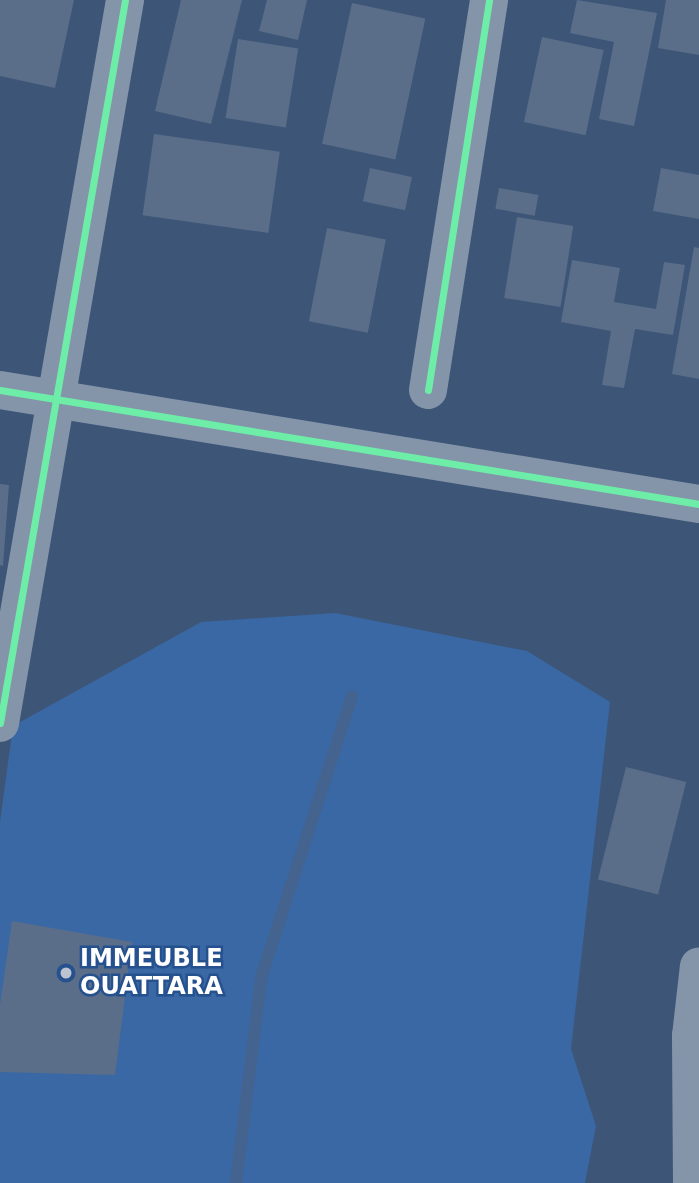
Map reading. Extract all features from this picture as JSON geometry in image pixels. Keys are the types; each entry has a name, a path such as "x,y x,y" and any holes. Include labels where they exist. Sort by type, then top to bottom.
{"street":[{"path":"0,723 51,398 125,0"},
{"path":"428,390 489,0"},
{"path":"0,390 699,504"},
{"path":"694,1173 691,1036 699,966"}],"shaded area":[{"path":"335,613 527,651 610,702 571,1049 596,1126 585,1183 0,1183 0,822 13,726 201,622"}],"building":[{"path":"0,0 74,0 55,88 0,76"},
{"path":"181,0 242,0 211,124 155,111"},
{"path":"267,0 307,0 298,40 259,31"},
{"path":"577,0 657,13 634,126 599,119 614,42 570,33"},
{"path":"666,0 699,0 699,55 658,48"},
{"path":"352,3 425,19 395,159 322,144"},
{"path":"542,37 604,50 586,135 524,122"},
{"path":"238,39 298,49 286,128 225,118"},
{"path":"154,134 280,152 268,233 143,215"},
{"path":"370,168 412,177 405,210 363,201"},
{"path":"661,168 699,175 699,219 653,211"},
{"path":"499,188 538,195 535,216 495,209"},
{"path":"517,217 573,226 560,307 504,298"},
{"path":"327,228 386,239 368,333 309,321"},
{"path":"694,247 699,248 699,379 672,374"},
{"path":"572,260 620,268 614,302 656,309 664,262 685,265 673,335 635,329 624,388 602,385 611,331 561,322"},
{"path":"0,484 9,485 3,566 0,565"},
{"path":"626,767 686,782 658,895 598,880"},
{"name":"IMMEUBLE OUATTARA","path":"12,921 132,942 115,1075 0,1072 0,1005"}],"waterway":[{"path":"236,1183 261,978 352,696"}],"cycle path":[{"path":"0,723 125,0"},
{"path":"428,390 489,0"},
{"path":"0,390 699,504"}],"place":[{"name":"IMMEUBLE OUATTARA","path":"66,973"}]}
